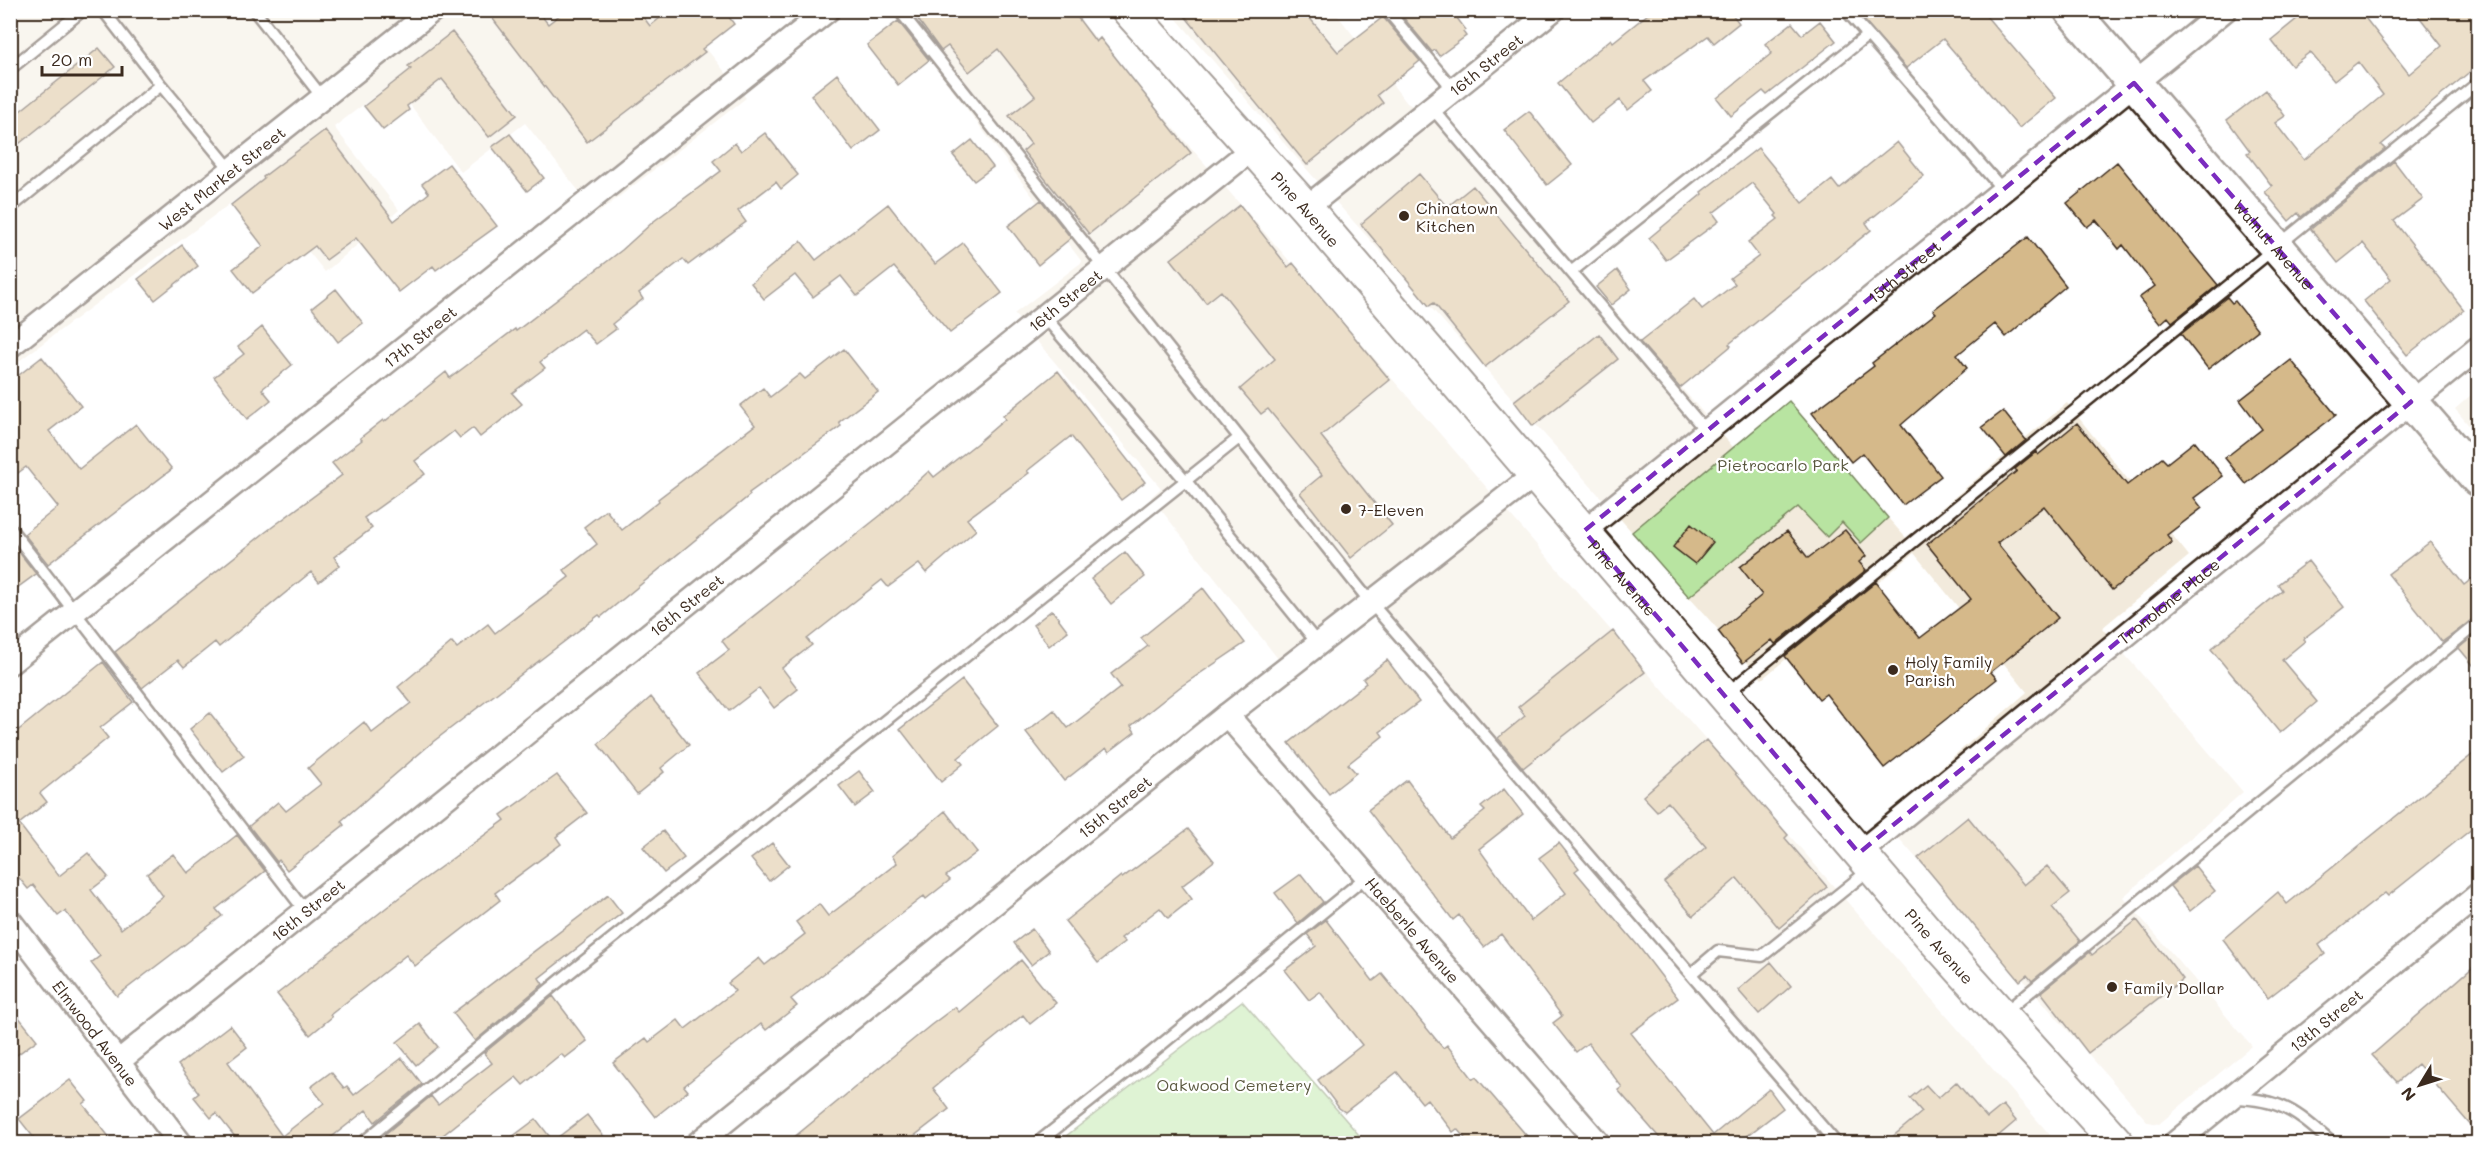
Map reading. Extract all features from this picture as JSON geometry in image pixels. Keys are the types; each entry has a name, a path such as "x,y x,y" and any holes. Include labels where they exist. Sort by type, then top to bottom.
{"main road":[{"name":"Pine Avenue","path":"1128,10 1306,208 2001,1016 2118,1143"},
{"name":"Walnut Avenue","path":"2072,10 2478,479"}],"street":[{"name":"West Market Street","path":"10,346 433,10"},
{"name":"17th Street","path":"10,663 828,10"},
{"name":"16th Street","path":"1306,208 1553,10"},
{"name":"15th Street","path":"1584,531 2225,10"},
{"name":"16th Street","path":"119,1061 1252,149"},
{"name":"Tronolone Place","path":"1865,860 2478,348"},
{"name":"15th Street","path":"697,1143 1227,715 1536,474"},
{"name":"Haeberle Avenue","path":"1227,715 1599,1143"},
{"name":"13th Street","path":"2174,1143 2478,895"},
{"name":"Elmwood Avenue","path":"10,921 181,1143"}],"lane":[{"path":"10,69 82,10"},
{"path":"103,10 231,170"},
{"path":"254,10 322,97"},
{"path":"899,10 1371,603 1838,1143"},
{"path":"1387,10 1454,90"},
{"path":"1846,10 2003,190"},
{"path":"1571,272 1868,35"},
{"path":"1724,696 2478,83"},
{"path":"10,208 161,85"},
{"path":"1432,108 1706,431"},
{"path":"1044,316 1185,480 1318,644"},
{"path":"361,1143 581,963 1239,438"},
{"path":"10,528 305,910"},
{"path":"2001,1016 2478,623"},
{"path":"1691,974 1718,951 1762,956 1865,860"},
{"path":"1036,1143 1152,1053 1368,875"},
{"path":"2230,1098 2262,1098 2296,1112 2333,1143"}],"highlighted area":[{"path":"2134,83 2411,402 1859,853 1584,531"}],"shaded area":[{"path":"11,11 676,11 746,98 597,214 525,123 461,172 393,82 334,127 399,210 325,272 255,185 11,367"},
{"path":"893,11 1072,11 2057,1143 1846,1143 1367,590 1279,660 1151,497 1161,488 1014,314 1082,262"},
{"path":"1170,11 1334,11 1407,103 1460,133 1733,447 1632,532 1302,164"},
{"path":"2478,389 2478,436 2455,409"},
{"path":"2067,403 2189,556 2102,628 2243,792 2123,897 2252,1046 2159,1124 2148,1122 1882,819 2027,692 1914,553 1762,679 1689,597 1798,506 1842,522 1861,543 1888,518 1906,538"}],"green space":[{"name":"Pietrocarlo Park","path":"1789,401 1888,518 1861,543 1842,522 1827,537 1798,507 1689,597 1632,532"},
{"name":"Oakwood Cemetery","path":"1242,1001 1366,1143 1057,1143"}],"building":[{"path":"486,10 537,10 548,24 566,10 638,10 650,26 670,10 724,10 734,24 702,49 705,52 587,142"},
{"path":"911,10 1072,10 1096,42 1100,38 1191,153 1089,234 1023,151 1031,144 1009,116 1035,96 998,49 969,72 948,46 941,51"},
{"path":"1180,10 1303,10 1338,52 1383,17 1420,61 1377,95 1383,103 1307,165"},
{"path":"1397,10 1451,10 1466,30 1463,32 1466,36 1439,56 1435,50 1432,52"},
{"path":"1653,10 1729,10 1739,23 1714,43 1708,36 1644,81 1652,91 1628,110 1620,100 1591,123 1558,83 1611,39 1613,42"},
{"path":"1876,10 1981,10 2056,98 2019,128 1943,39 1906,68 1864,20"},
{"path":"2308,10 2359,10 2409,74 2442,46 2414,10 2472,10 2478,18 2478,65 2381,145 2385,149 2301,217 2298,213 2289,221 2265,192 2272,186 2247,153 2250,151 2227,120 2266,90 2285,116 2275,123 2304,160 2383,95 2358,62 2334,81 2310,52 2292,66 2271,40"},
{"path":"898,21 929,60 898,85 867,45"},
{"path":"1820,21 1836,41 1767,95 1763,91 1731,116 1717,98 1772,53 1765,44 1792,23 1802,35"},
{"path":"452,32 517,115 489,137 442,79 407,106 409,110 383,130 364,106 411,69 408,66"},
{"path":"99,48 115,67 10,151 10,119"},
{"path":"837,74 880,130 853,151 811,95"},
{"path":"1529,111 1572,165 1547,185 1504,130"},
{"path":"325,130 394,221 429,193 422,184 449,164 497,226 436,270 433,266 399,292 356,238 326,260 315,246 252,293 233,269 263,246 231,205 264,179 263,177"},
{"path":"765,133 798,175 781,189 776,182 738,211 746,222 688,265 683,259 639,293 643,299 612,324 616,329 596,344 583,329 540,362 545,368 512,393 522,404 480,437 473,428 460,438 454,431 415,461 425,474 364,518 372,528 334,557 340,565 319,582 311,572 219,647 215,642 184,667 178,660 142,688 115,652 263,534 342,475 332,463 362,440 360,438 383,420 384,422 446,372 450,378 515,329 516,331 622,250 654,221 721,171 713,161 735,143 741,151"},
{"path":"510,134 544,178 527,191 492,147"},
{"path":"972,140 993,167 974,181 953,155"},
{"path":"1897,142 1924,176 1866,223 1871,230 1729,344 1731,346 1680,388 1640,342 1694,299 1702,309 1735,284 1730,278 1759,256 1748,242 1778,219 1775,216 1777,214 1752,183 1713,213 1719,221 1666,260 1649,238 1702,194 1701,192 1758,148 1803,203 1832,180 1839,189"},
{"path":"2394,161 2423,199 2394,221 2464,310 2407,355 2364,301 2391,279 2363,243 2338,263 2311,229"},
{"path":"2117,162 2218,285 2172,322 2168,317 2160,324 2139,298 2155,286 2123,245 2119,249 2096,220 2087,227 2067,203"},
{"path":"1419,174 1447,207 1473,186 1569,301 1485,367 1434,303 1429,306 1361,224"},
{"path":"1041,200 1071,238 1038,265 1008,226"},
{"path":"888,204 935,264 963,243 1002,293 950,333 894,267 857,296 841,276 813,297 795,275 764,299 751,283 801,241 816,260"},
{"path":"1240,205 1288,267 1293,263 1390,380 1321,436 1392,525 1351,558 1300,493 1322,475 1268,409 1261,414 1240,389 1275,359 1221,291 1206,303 1171,259"},
{"path":"2028,237 2066,286 2006,337 1995,324 1957,355 1967,368 1901,425 1941,476 1903,505 1862,453 1851,462 1812,413 1874,366 1872,363 1936,313 1933,310"},
{"path":"182,245 198,266 155,300 138,279"},
{"path":"1617,270 1631,289 1611,305 1596,287"},
{"path":"336,289 363,323 338,342 312,308"},
{"path":"2227,297 2232,303 2235,301 2258,330 2208,369 2181,334"},
{"path":"262,327 292,365 262,389 271,400 247,419 214,377 244,354 238,347"},
{"path":"1599,334 1618,359 1533,426 1514,401"},
{"path":"844,349 878,392 839,422 841,426 749,493 750,495 601,617 599,615 434,741 341,821 344,825 287,870 279,860 277,862 249,826 278,802 286,811 321,784 308,768 364,722 372,733 411,703 398,687 452,642 457,648 488,624 495,633 569,577 564,570 597,544 584,527 606,510 622,530 659,501 658,499 755,425 740,406 763,388 770,397 800,374 805,379"},
{"path":"42,357 81,406 49,431 79,469 136,424 172,469 48,564 24,534 58,507 26,467 10,479 10,382"},
{"path":"2291,360 2336,415 2246,484 2225,458 2262,429 2240,400"},
{"path":"1058,371 1145,482 1121,500 1071,436 1027,471 1029,473 967,519 976,530 926,573 919,564 888,587 882,580 807,639 812,645 782,668 798,689 774,708 759,688 729,711 699,673 729,650 722,641 881,515 929,471 934,477 976,444 1005,419 1003,416"},
{"path":"2003,411 2026,440 2006,457 1982,427"},
{"path":"2077,423 2127,485 2162,458 2167,463 2195,441 2223,476 2194,498 2202,508 2167,535 2172,542 2112,590 2044,506 1997,543 2058,618 1991,672 1997,679 1884,768 1826,694 1819,699 1785,656 1876,582 1920,638 1971,599 1927,544 2017,471 2015,469 2036,452 2038,455"},
{"path":"1691,524 1713,542 1695,564 1673,547"},
{"path":"1845,530 1866,556 1859,562 1866,570 1775,644 1772,640 1743,663 1718,631 1762,595 1740,567 1787,531 1808,558"},
{"path":"2430,542 2464,585 2478,574 2478,616 2442,642 2388,574"},
{"path":"12,543 36,574 10,593 10,545"},
{"path":"1125,552 1145,577 1111,604 1091,579"},
{"path":"2308,561 2344,607 2303,639 2305,641 2282,660 2317,702 2280,733 2211,649 2282,590 2278,584"},
{"path":"1203,588 1245,643 1180,687 1131,726 1135,732 1109,752 1106,748 1064,781 1026,732 1054,710 1068,728 1121,687 1111,674 1148,646 1141,638"},
{"path":"1052,610 1068,631 1049,646 1033,625"},
{"path":"1613,631 1645,672 1523,768 1498,738 1525,716 1518,707"},
{"path":"2478,632 2478,671 2459,648"},
{"path":"1387,660 1419,702 1380,732 1383,736 1348,764 1356,773 1329,794 1289,743 1366,683 1363,679"},
{"path":"103,662 133,702 100,728 108,738 40,793 47,802 19,824 59,876 88,853 108,877 91,890 121,929 163,896 147,874 173,854 188,873 237,835 265,871 216,909 222,916 117,996 91,963 100,956 65,911 58,916 33,885 28,889 10,867 10,737"},
{"path":"962,680 998,726 958,758 963,764 941,782 900,729"},
{"path":"651,697 689,745 661,768 664,772 637,794 598,744"},
{"path":"210,713 244,756 223,772 190,729"},
{"path":"1706,740 1788,835 1785,838 1827,887 1779,928 1737,878 1693,916 1664,882 1706,847 1668,802 1657,811 1643,796"},
{"path":"2478,750 2478,824 2388,896 2385,893 2319,945 2325,954 2268,998 2223,939 2278,892 2287,904"},
{"path":"859,771 875,792 855,807 839,786"},
{"path":"557,775 587,813 556,837 561,844 495,893 500,900 415,966 406,955 330,1015 332,1017 310,1035 277,994 401,896 505,820 501,815"},
{"path":"1407,780 1450,838 1485,811 1481,807 1504,789 1523,814 1479,849 1531,921 1566,893 1539,858 1559,843 1579,868 1575,871 1639,947 1678,998 1631,1033 1713,1135 1769,1089 1783,1108 1738,1143 1664,1143 1618,1090 1622,1087 1588,1043 1576,1052 1553,1023 1562,1016 1501,934 1484,947 1459,915 1453,920 1368,810"},
{"path":"945,811 977,852 946,876 950,880 926,899 924,896 791,999 797,1006 766,1030 761,1024 684,1086 688,1091 655,1117 613,1063 646,1038 649,1042 678,1020 685,1029 735,991 728,983 759,958 765,965 805,934 796,922 819,904 828,916 897,863 892,856"},
{"path":"1968,817 2024,885 2047,866 2070,893 2052,907 2080,941 2032,981 2027,975 2020,981 1918,858"},
{"path":"1188,829 1214,861 1182,886 1192,899 1168,918 1160,908 1121,938 1125,942 1098,963 1065,921 1121,876 1122,878"},
{"path":"663,831 684,858 664,873 643,847"},
{"path":"772,843 789,865 769,881 751,859"},
{"path":"2195,866 2215,891 2190,911 2170,886"},
{"path":"1301,874 1323,902 1298,923 1275,893"},
{"path":"608,895 622,913 539,978 543,984 475,1041 453,1013"},
{"path":"1326,920 1373,981 1382,974 1443,1048 1447,1045 1473,1079 1476,1077 1533,1143 1469,1143 1457,1129 1453,1132 1427,1099 1422,1103 1397,1072 1345,1112 1339,1108 1318,1080 1362,1045 1320,992 1309,1000 1285,970 1316,946 1307,934"},
{"name":"Family Dollar","path":"2137,920 2183,979 2088,1053 2041,992 2090,952 2092,955"},
{"path":"1032,929 1049,951 1031,965 1014,943"},
{"path":"1021,960 1056,1003 1030,1024 1023,1015 933,1088 949,1109 905,1143 787,1143 931,1025 955,1007 959,1012"},
{"path":"1771,962 1791,986 1759,1014 1738,990"},
{"path":"2478,963 2478,1134 2418,1064 2397,1082 2372,1055"},
{"path":"553,996 587,1041 565,1058 561,1054 523,1085 516,1077 433,1143 392,1143 385,1134 431,1096 438,1105 492,1063 484,1053"},
{"path":"10,1006 37,1040 10,1060"},
{"path":"420,1024 438,1047 416,1065 397,1042"},
{"path":"230,1025 247,1047 228,1062 282,1136 324,1103 311,1087 331,1072 344,1088 347,1086 354,1095 402,1058 422,1084 375,1122 366,1110 324,1143 240,1143 216,1113 211,1118 194,1097 199,1093 178,1065"},
{"path":"70,1080 87,1101 83,1104 114,1143 38,1143 19,1119"},
{"path":"1956,1082 1987,1118 2003,1105 2016,1121 1990,1143 1885,1143 1922,1112 1910,1098 1926,1085 1938,1098"},
{"path":"587,1115 609,1143 504,1143 536,1119 553,1141"}],"place":[{"name":"Chinatown Kitchen","path":"1404,216"},
{"name":"7-Eleven","path":"1346,509"},
{"name":"Holy Family Parish","path":"1893,670"},
{"name":"Family Dollar","path":"2112,987"}]}
